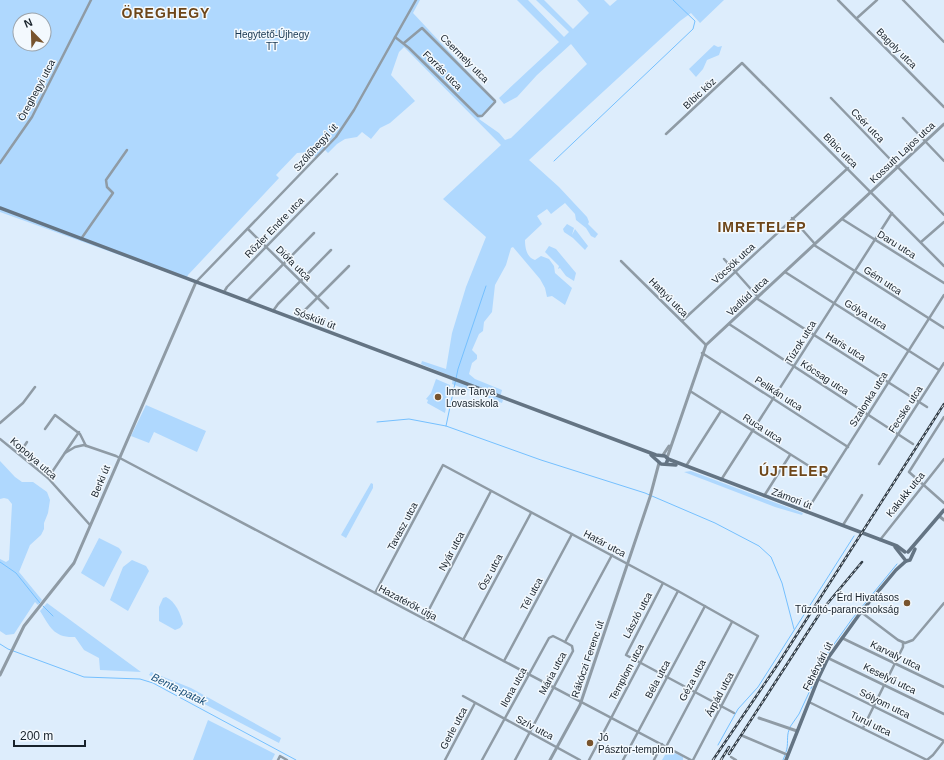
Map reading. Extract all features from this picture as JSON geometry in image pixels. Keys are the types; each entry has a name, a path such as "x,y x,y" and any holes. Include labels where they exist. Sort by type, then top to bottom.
{"main road":[{"name":"Sóskúti út","path":"0,208 667,458"},
{"name":"Sóskúti út","path":"625,443 665,464"},
{"path":"659,462 662,455"},
{"name":"Zámori út","path":"667,458 893,545 908,553"},
{"path":"665,464 667,458"},
{"name":"Zámori út","path":"665,464 685,466"},
{"path":"908,553 944,510"},
{"name":"Zámori út","path":"893,545 906,561"},
{"name":"Fehérvári út","path":"786,760 808,702 828,658 861,612 896,570 906,561 910,560 908,553 902,557 896,570"}],"street":[{"name":"Öreghegyi utca","path":"0,163 32,117 91,0"},
{"name":"Szőlőhegyi út","path":"196,282 336,137 354,110 416,0"},
{"name":"Bagoly utca","path":"838,0 944,106"},
{"path":"857,18 877,0"},
{"path":"903,0 944,42"},
{"name":"Csermely utca","path":"404,43 421,28 424,29 495,101 483,115 478,116"},
{"name":"Forrás utca","path":"395,37 404,43 478,116"},
{"name":"Bíbic köz","path":"666,134 742,63"},
{"name":"Bíbic utca","path":"742,63 944,266"},
{"name":"Csér utca","path":"831,98 944,215"},
{"path":"903,118 924,142 944,161"},
{"name":"Kossuth Lajos utca","path":"871,192 944,124"},
{"path":"81,239 113,193 107,187 106,180 127,150"},
{"name":"Vöcsök utca","path":"682,321 848,168"},
{"name":"Rőzler Endre utca","path":"224,292 227,287 337,174"},
{"name":"Vadlúd utca","path":"667,458 689,390 706,345 871,192"},
{"name":"Túzok utca","path":"721,480 892,213"},
{"name":"Gém utca","path":"792,218 815,244 944,328"},
{"name":"Daru utca","path":"842,219 944,283"},
{"path":"921,242 944,222"},
{"name":"Diófa utca","path":"248,229 328,308"},
{"path":"248,301 314,233"},
{"path":"273,311 275,307 331,250"},
{"name":"Haris utca","path":"724,259 757,298 927,407"},
{"name":"Hattyú utca","path":"621,261 706,345"},
{"path":"299,321 301,314 349,266"},
{"name":"Gólya utca","path":"785,272 940,370"},
{"name":"Berki út","path":"0,675 29,619 71,566 196,282"},
{"name":"Szalonka utca","path":"806,512 944,295"},
{"name":"Kócsag utca","path":"729,324 913,444"},
{"name":"Pelikán utca","path":"702,354 848,447"},
{"name":"Fecske utca","path":"879,464 944,363"},
{"path":"0,423 23,403 35,387"},
{"name":"Ruca utca","path":"689,390 828,478"},
{"path":"685,466 721,411"},
{"path":"45,429 55,414 79,432 86,446 79,446 65,454"},
{"path":"944,419 910,471 910,474 944,503"},
{"path":"48,478 79,432"},
{"name":"Vadlúd utca","path":"662,455 673,437"},
{"name":"Kopolya utca","path":"0,439 48,478 90,525"},
{"path":"19,454 28,442"},
{"name":"Hazatérők útja","path":"86,446 119,458 692,760"},
{"path":"764,496 790,455"},
{"name":"Kakukk utca","path":"880,540 944,459"},
{"path":"654,484 659,462"},
{"path":"654,484 665,464"},
{"name":"Tavasz utca","path":"375,593 443,465"},
{"name":"Határ utca","path":"443,465 612,555 758,636"},
{"name":"Rákóczi Ferenc út","path":"550,760 581,702 654,484"},
{"name":"Nyár utca","path":"424,619 492,491"},
{"path":"842,525 862,495"},
{"name":"Ősz utca","path":"463,640 531,513"},
{"path":"939,516 944,520"},
{"name":"Tél utca","path":"504,661 572,534"},
{"name":"Mária utca","path":"515,760 573,650 572,646 564,642 612,555"},
{"name":"László utca","path":"640,663 626,655 663,583"},
{"name":"Templom utca","path":"588,760 678,591"},
{"path":"861,612 903,642 913,640 944,603"},
{"name":"Béla utca","path":"624,760 705,606"},
{"name":"Géza utca","path":"666,746 732,622"},
{"name":"Árpád utca","path":"692,760 758,636"},
{"name":"Ilona utca","path":"482,760 550,637 564,642"},
{"name":"Karvaly utca","path":"841,638 895,662 944,687"},
{"path":"863,728 903,648 903,642"},
{"name":"Keselyű utca","path":"828,658 944,714"},
{"path":"640,663 734,712"},
{"name":"Sólyom utca","path":"818,679 944,741"},
{"name":"Szív utca","path":"463,696 580,760"},
{"name":"Turul utca","path":"808,702 926,760"},
{"name":"Gerle utca","path":"445,760 475,703"},
{"path":"759,718 797,731"},
{"path":"743,736 788,755"},
{"path":"926,760 933,756 944,741"},
{"path":"654,760 662,744"},
{"path":"278,760 280,756 287,760"},
{"path":"731,757 736,760"}],"green space":[{"name":"Hegytető-Újhegy TT","path":"0,0 420,0 413,13 496,102 479,119 499,133 505,140 511,138 587,64 571,44 537,75 517,97 504,104 499,98 559,42 517,0 528,0 564,37 569,32 536,0 544,0 573,29 589,13 577,0 604,0 610,6 617,0 724,0 700,23 691,13 680,21 529,160 559,187 587,217 589,222 588,224 598,234 595,238 591,236 586,228 576,220 575,214 565,203 551,214 547,209 537,216 542,224 525,240 528,255 535,260 541,256 549,259 554,266 555,273 572,288 565,305 552,296 547,297 545,288 540,279 513,247 511,248 506,265 495,285 492,312 484,322 483,331 479,334 472,350 477,355 477,359 472,363 469,374 475,379 502,390 500,398 503,400 502,403 452,384 453,377 421,364 422,361 446,369 452,333 466,287 486,237 443,199 501,145 404,47 399,52 391,75 415,101 390,123 380,128 371,139 362,132 357,137 345,139 337,144 328,153 324,149 316,157 310,152 297,153 276,175 279,178 188,275 186,279 0,212"},
{"path":"714,45 718,47 722,46 719,55 707,60 703,69 696,77 689,69"},
{"path":"567,224 574,228 572,235 575,229 588,246 585,250 573,238 564,232 563,229"},
{"path":"549,246 556,249 576,273 574,281 566,276 560,268 558,269 559,266 545,252"},
{"name":"Imre Tanya Lovasiskola","path":"436,379 450,385 445,413 427,403 428,400 426,399 431,393"},
{"path":"146,405 206,431 197,452 154,432 149,443 131,436"},
{"path":"0,461 15,477 22,482 33,482 47,492 50,500 48,513 44,523 44,529 41,535 30,545 19,572 42,600 38,605 35,602 14,634 6,635 0,631 0,559 6,562 9,560 12,504 8,499 0,499"},
{"path":"691,471 803,513 802,515 775,507 684,472"},
{"path":"371,483 373,484 373,488 346,538 341,535"},
{"path":"99,538 119,548 122,552 104,587 81,573"},
{"path":"132,560 146,566 149,571 128,611 110,600 123,567"},
{"path":"166,597 175,605 182,620 183,624 180,628 175,630 159,621 159,607 163,598"},
{"path":"47,603 141,672 100,670 99,658 84,650 75,637 62,636 50,627 40,611"},
{"path":"151,672 191,688 281,738 279,743 149,675"},
{"path":"208,720 275,754 272,760 193,760"},
{"path":"668,750 683,757 683,760 662,760"}],"waterway":[{"path":"554,161 693,29 695,21 673,0"},
{"path":"446,426 458,369 486,286"},
{"path":"377,422 409,419 446,426 541,460 645,493 715,523 759,546 771,557 782,583 794,629"},
{"path":"718,745 738,709 758,687 854,536"},
{"path":"0,562 16,573 40,603"},
{"path":"790,727 799,714 827,654 852,619 897,564"},
{"path":"43,606 53,616"},
{"name":"Benta-patak","path":"0,644 8,649 84,677 140,679 153,683 296,760"},
{"path":"786,752 789,730"},
{"path":"783,760 785,755"}],"railway":[{"path":"713,760 778,664 944,404"},
{"path":"729,754 822,610 862,562"},
{"path":"721,760 729,747"}],"place":[{"name":"Imre Tanya Lovasiskola","path":"438,397"},
{"name":"Érd Hivatásos Tűzoltó-parancsnokság","path":"907,603"},
{"name":"Jó Pásztor-templom","path":"590,743"}],"district":[{"name":"ÖREGHEGY","path":"166,13"},
{"name":"IMRETELEP","path":"762,227"},
{"name":"ÚJTELEP","path":"794,471"}]}
